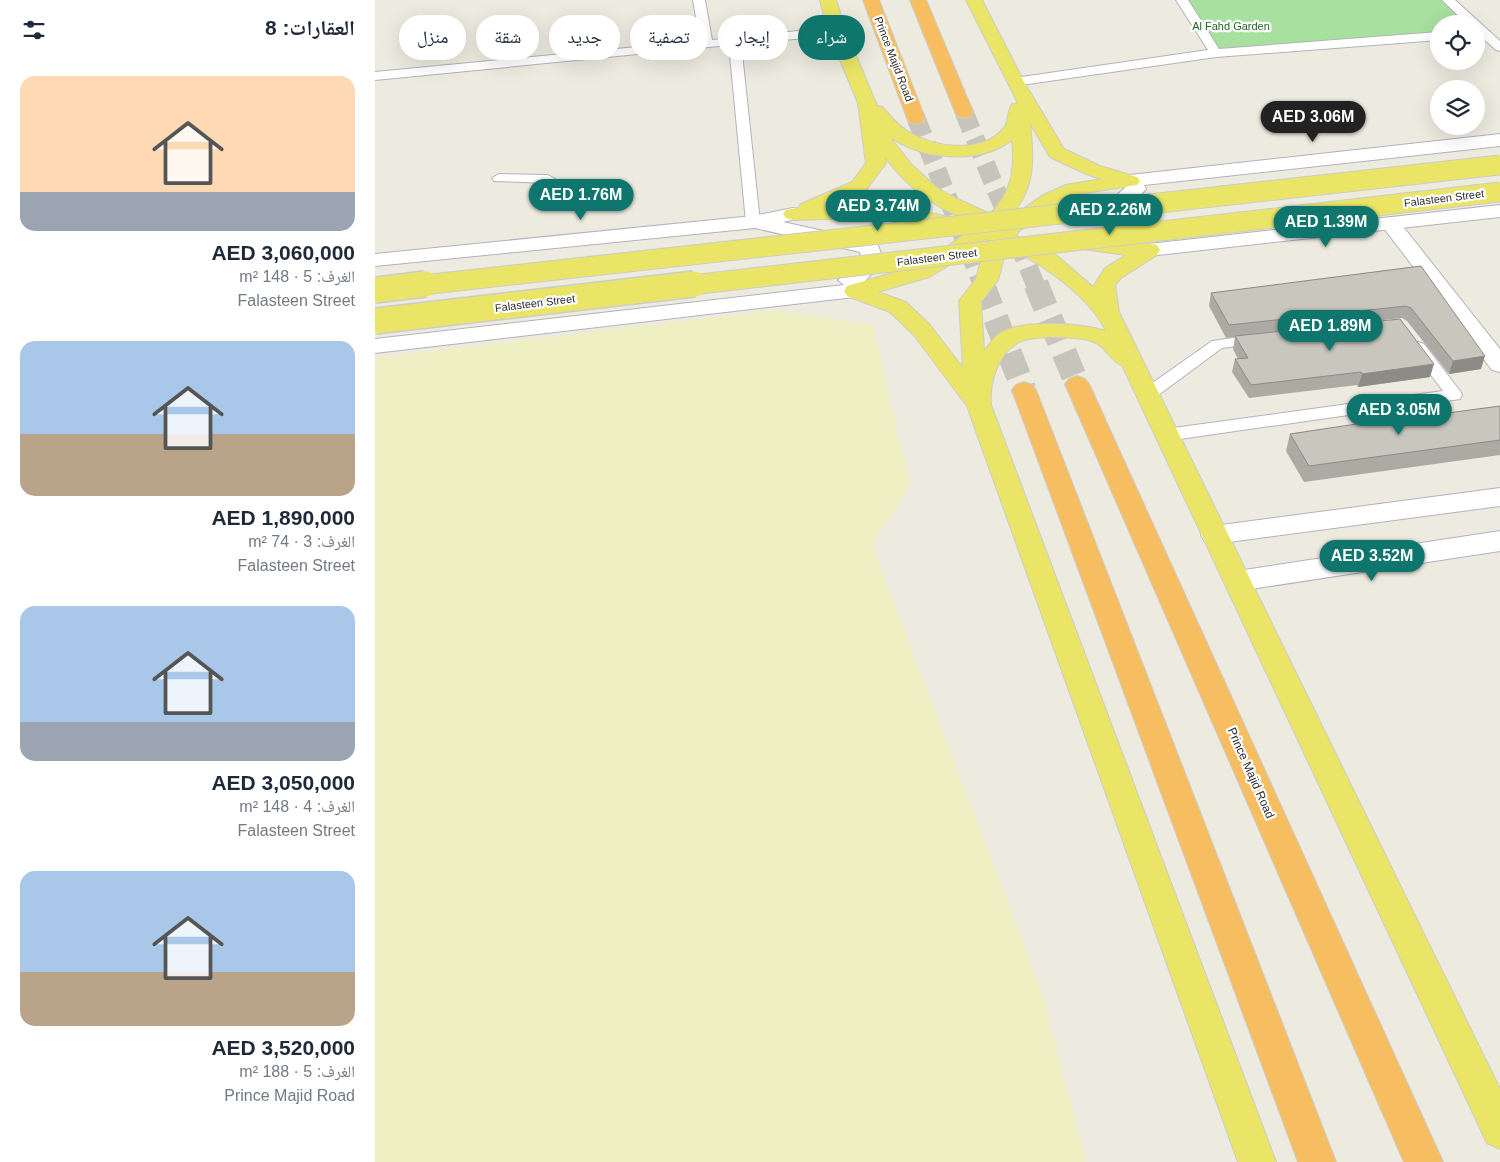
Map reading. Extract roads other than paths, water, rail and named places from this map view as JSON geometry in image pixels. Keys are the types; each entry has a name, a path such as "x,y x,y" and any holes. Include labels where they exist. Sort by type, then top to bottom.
{"highway":[{"name":"Prince Majid Road","path":"871,0 916,118"},
{"path":"918,0 964,112"},
{"name":"Prince Majid Road","path":"1077,384 1424,1162"},
{"path":"1024,390 1317,1162"}],"main road":[{"path":"828,0 832,15"},
{"path":"974,0 1015,82 1057,153 1093,170 1139,180"},
{"path":"793,214 859,186 876,163 868,113 848,60"},
{"path":"1015,82 1023,172 1014,200 997,230 994,254 987,280 970,301 971,335 979,406 1257,1162"},
{"path":"868,113 899,134 921,144 941,149 967,151 995,144 1015,129 1019,112"},
{"path":"868,113 910,177 927,192 1049,260 1108,312"},
{"path":"375,346 855,291 922,271 997,230 1050,198 1073,189 1500,140"},
{"path":"375,290 1500,165"},
{"path":"1139,180 1115,212 1118,220 1134,228 1201,244"},
{"name":"Falasteen Street","path":"375,321 1500,192"},
{"path":"375,260 753,222 793,214 857,212 904,214 1112,248 1149,250 1500,211"},
{"path":"753,222 869,248 873,260 855,278 811,295"},
{"path":"1390,223 1500,365"},
{"path":"1149,250 1113,273 1104,285 1108,312 1500,1130"},
{"path":"855,291 898,307 922,330 979,406"},
{"path":"979,406 981,378 989,359 1008,338 1039,332 1055,330 1097,335 1113,344 1142,383"},
{"path":"1214,535 1500,497"},
{"path":"1238,581 1500,540"}],"lane":[{"path":"699,0 702,15"},
{"path":"1182,0 1216,53"},
{"path":"1448,0 1463,15"},
{"path":"1485,35 1500,47"},
{"path":"1015,82 1216,53 1430,37"},
{"path":"375,76 630,52"},
{"path":"737,60 753,222"},
{"path":"499,178 548,179"},
{"path":"1166,435 1454,395 1407,332"},
{"path":"1142,383 1218,344 1276,338"}],"tunnel":[{"path":"964,112 1036,286"},
{"path":"916,118 983,286"},
{"path":"982,284 1024,390"},
{"path":"1036,284 1077,384"}],"park label":[{"name":"Al Fahd Garden","path":"1231,26"}]}
